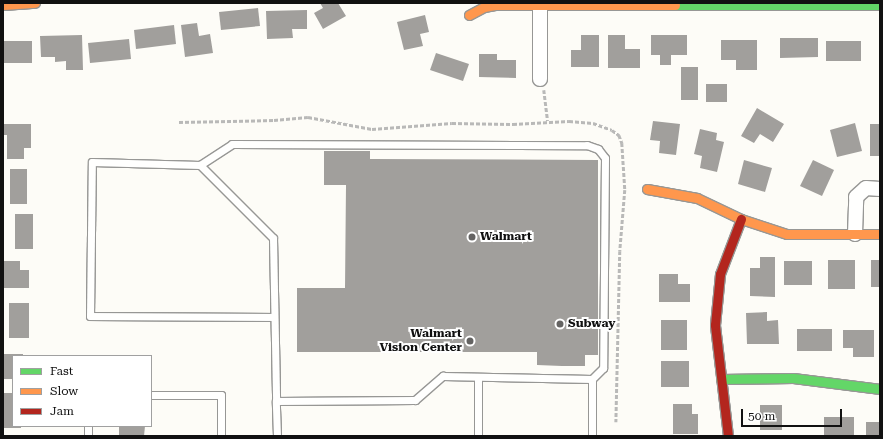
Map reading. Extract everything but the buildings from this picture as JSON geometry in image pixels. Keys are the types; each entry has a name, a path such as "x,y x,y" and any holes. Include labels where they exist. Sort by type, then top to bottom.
{"street":[{"path":"3,5 35,3"},
{"path":"540,4 540,78"},
{"path":"469,15 484,7 495,5 880,5"},
{"path":"855,234 856,197 866,188 880,189"},
{"path":"648,189 679,193 697,198 741,219 787,234 880,234"},
{"path":"728,436 715,325 720,274 741,219"},
{"path":"721,379 793,378 880,389"}],"lane":[{"path":"274,317 90,316 92,162 200,165 232,144 587,145 598,150 606,158 603,368 592,379 592,436"},
{"path":"200,165 273,238 276,436"},
{"path":"276,401 415,400 443,376 592,379"},
{"path":"478,377 478,436"},
{"path":"152,394 222,395 221,436"}],"path":[{"path":"179,122 274,120 308,117 372,129 452,123 548,122 544,90 540,78"}],"traffic: fast":[{"path":"675,5 880,5"},
{"path":"721,379 793,378 880,389"}],"traffic: slow":[{"path":"3,5 35,3"},
{"path":"469,15 484,7 495,5 675,5"},
{"path":"647,189 697,198 741,219 787,234 880,234"}],"traffic: jam":[{"path":"728,436 715,325 720,274 741,219"}],"place":[{"name":"Walmart","path":"472,237"},
{"name":"Subway","path":"560,324"},
{"name":"Walmart Vision Center","path":"470,341"}]}
